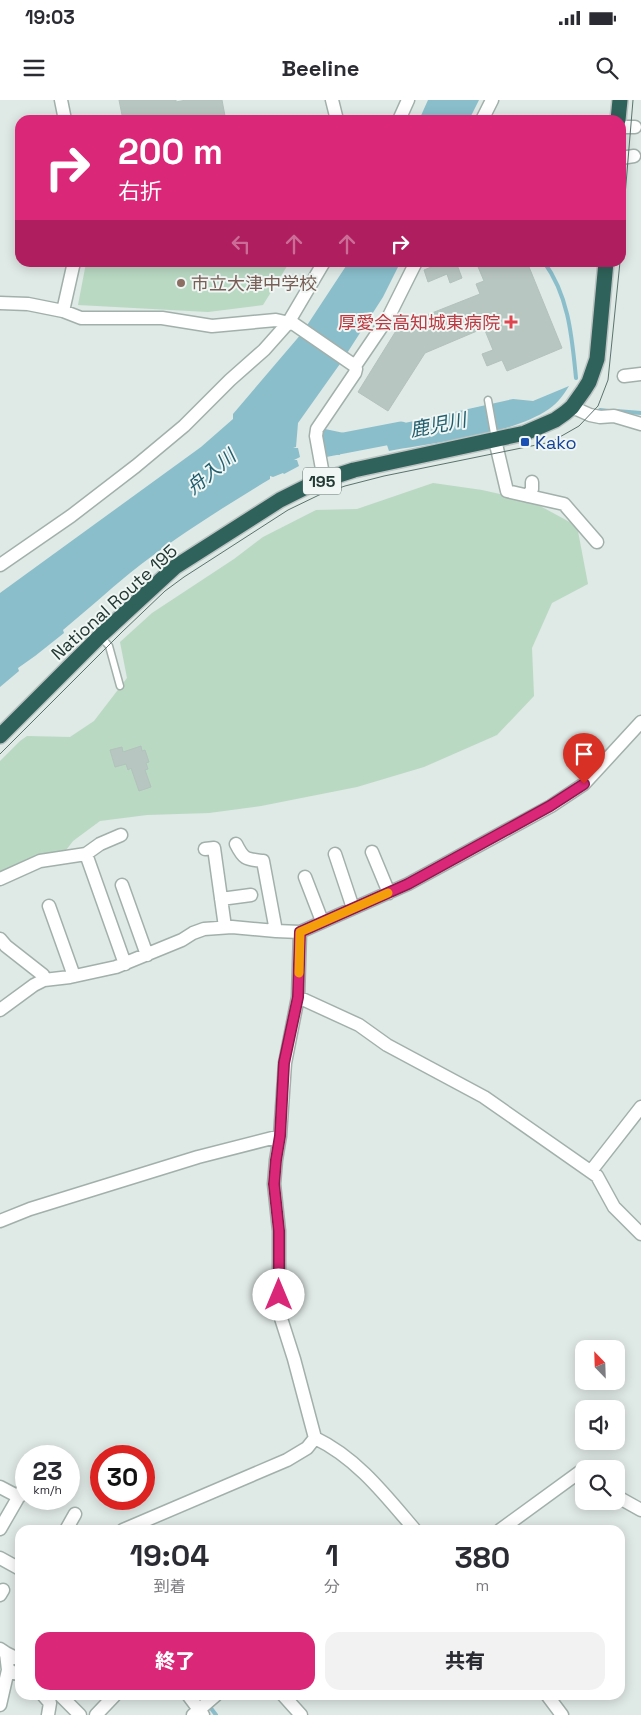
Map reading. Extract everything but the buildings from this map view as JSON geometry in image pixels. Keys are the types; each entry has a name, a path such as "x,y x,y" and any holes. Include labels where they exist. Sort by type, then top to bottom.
{"highway":[{"path":"618,115 620,100"},
{"name":"National Route 195","path":"0,736 100,636 174,567 280,500 324,480 354,470 494,434 525,433 555,420 572,407 589,382 597,358 606,267"}],"street":[{"path":"61,100 64,115"},
{"path":"332,100 336,115"},
{"path":"401,115 408,100"},
{"path":"484,115 492,100"},
{"path":"626,127 635,127"},
{"path":"63,311 73,267"},
{"path":"0,565 64,521 159,447 264,350 291,324 321,267"},
{"path":"353,365 389,316 414,267"},
{"path":"0,303 28,304 63,311 81,318 162,318 212,326 276,320 291,324 353,365 356,369 317,429 316,436 324,480"},
{"path":"624,376 641,374"},
{"path":"572,407 590,415 600,417 614,416 641,424"},
{"path":"494,434 507,491 564,504 598,542"},
{"path":"528,496 532,489 532,482"},
{"path":"0,1010 34,985 44,980 74,976 125,964 182,940 198,931 214,927 225,927 300,932 389,893 506,832 584,784 641,722"},
{"path":"0,879 40,861 86,854 100,844 121,835"},
{"path":"236,844 241,856 245,859 263,861 276,931"},
{"path":"205,848 214,848 225,927"},
{"path":"372,852 389,893"},
{"path":"86,854 125,964"},
{"path":"334,854 353,908"},
{"path":"305,878 322,921"},
{"path":"122,885 147,955"},
{"path":"221,899 251,895"},
{"path":"49,906 74,976"},
{"path":"300,932 298,997 284,1063 280,1136 274,1184 279,1231 279,1312 294,1359 315,1438 340,1452 357,1466 375,1483 411,1525"},
{"path":"0,939 6,946 43,975 44,980"},
{"path":"298,997 359,1025 387,1045 484,1097 597,1176 614,1206 641,1234"},
{"path":"591,1171 641,1107"},
{"path":"0,1221 198,1157 280,1136"},
{"path":"135,1525 287,1460 307,1448 315,1438"},
{"path":"507,1525 575,1476"},
{"path":"0,1487 15,1495"},
{"path":"625,1501 641,1510"},
{"path":"0,1529 15,1504"},
{"path":"69,1525 75,1514"},
{"path":"0,1558 15,1566"},
{"path":"3,1651 15,1657"},
{"path":"0,1705 8,1670 3,1651"},
{"path":"8,1670 15,1673"},
{"path":"47,1700 50,1703 48,1715"},
{"path":"65,1700 80,1715"},
{"path":"96,1715 110,1700"},
{"path":"191,1700 198,1713 211,1700"},
{"path":"288,1700 301,1715"},
{"path":"551,1700 562,1715"}],"lane":[{"path":"488,400 494,434"},
{"path":"100,636 109,646 120,686"}],"green space":[{"name":"市立大津中学校","path":"85,267 287,267 263,305 208,312 78,305"},
{"path":"433,483 482,490 531,501 577,526 588,584 552,603 532,648 534,696 497,735 424,767 357,787 261,806 209,813 147,815 100,821 73,841 63,854 0,874 0,761 27,736 70,737 94,721 127,678 120,642 152,613 234,559 263,537 316,510 357,509"}],"water":[{"path":"428,100 479,100 472,115 421,115"},
{"name":"舟入川","path":"345,267 398,267 383,297 342,361 298,423 296,447 293,448 298,448 300,457 294,460 297,460 299,466 284,474 270,476 270,479 198,524 147,560 63,630 64,633 18,668 19,671 0,687 0,593 201,447 233,419 233,414 302,333"},
{"path":"569,386 555,404 533,418 515,425 472,436 389,451 384,436 338,444 340,455 324,453 320,438 325,429 344,433 364,432 513,399 533,401"}],"waterway":[{"path":"547,267 559,289 568,318 576,378"},
{"path":"600,410 609,411"},
{"path":"616,411 641,413"},
{"name":"鹿児川","path":"323,447 401,432"},
{"path":"205,1700 216,1715"}],"tram line":[{"path":"626,184 633,100"},
{"path":"0,754 165,591 288,510 319,495 345,486 384,476 551,442 579,426 598,406 608,380 619,267"}],"slow traffic":[{"path":"299,973 300,932 388,893"}],"place":[{"name":"市立大津中学校","path":"181,283"},
{"name":"厚愛会高知城東病院","path":"511,322"},
{"name":"Kako","path":"525,442"}],"route":[{"path":"279,1295 279,1231 274,1184 280,1136 284,1063 298,997 300,932 408,884 498,836 584,784"}]}
